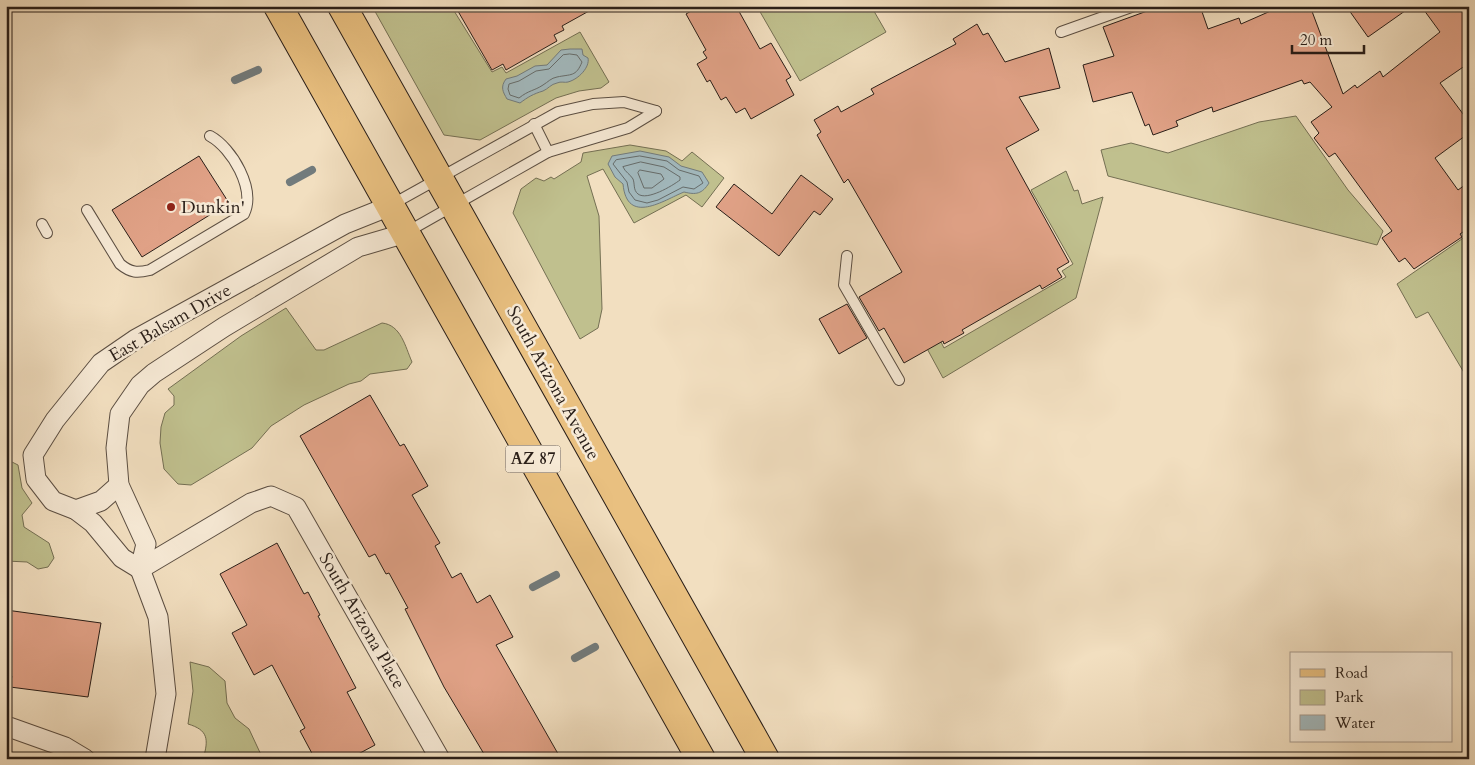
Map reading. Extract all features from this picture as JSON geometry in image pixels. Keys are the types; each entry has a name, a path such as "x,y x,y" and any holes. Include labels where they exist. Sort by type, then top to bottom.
{"main road":[{"name":"AZ 87","path":"278,6 701,759"},
{"name":"South Arizona Avenue","path":"342,6 765,759"}],"street":[{"name":"East Balsam Drive","path":"390,206 344,224 136,339 101,363 55,420 33,455 36,479 53,501 76,510 105,536 122,558 140,569 146,544 119,486 116,448 120,414 140,385 154,373 224,327 358,248 406,233"},
{"path":"76,510 100,501 119,486"},
{"name":"South Arizona Place","path":"140,569 251,503 271,496 296,507 440,759"},
{"path":"140,569 158,617 166,694 155,759"},
{"path":"6,726 65,747 85,759"}],"lane":[{"path":"1061,32 1134,6"},
{"path":"390,206 558,112 594,104 624,102 656,111 628,128 548,152 406,233"},
{"path":"534,124 548,152"},
{"path":"87,210 120,264 128,270 137,273 150,270 236,219 244,214 248,206 248,194 244,181 222,142 210,136"},
{"path":"847,256 844,285 899,380"}],"green space":[{"path":"372,6 451,6 492,72 502,67 506,73 580,32 609,82 601,88 579,91 556,98 480,140 444,135"},
{"path":"767,6 871,6 886,32 800,81 759,10"},
{"path":"1296,116 1348,190 1383,231 1377,245 1108,176 1101,150 1131,143 1168,153 1259,122"},
{"path":"630,145 666,151 682,161 692,152 724,178 702,207 686,195 634,223 603,169 587,176 599,216 602,309 598,328 580,339 513,213 521,189 536,178 544,181 551,177 554,179 581,162 583,153"},
{"path":"1066,171 1074,191 1078,190 1082,204 1103,197 1076,298 943,378 924,343 939,338 944,348 1066,277 1062,271 1073,264 1031,190"},
{"path":"1469,234 1469,381 1428,312 1416,318 1397,284"},
{"path":"286,308 316,350 324,350 382,323 394,328 402,337 412,362 407,369 370,374 361,381 349,384 304,405 271,426 252,448 191,485 178,484 164,469 160,443 161,427 165,413 174,405 174,396 168,389 241,336"},
{"path":"6,459 18,465 22,488 32,503 22,515 24,527 49,543 54,558 48,567 38,569 27,562 6,561"},
{"path":"190,662 209,667 225,681 227,703 235,718 249,729 263,759 203,759 206,746 205,736 200,729 188,724 193,691"}],"water":[{"path":"582,49 583,55 588,58 587,65 580,75 568,82 553,84 520,103 507,99 503,92 506,79 517,76 535,66 547,65 561,50"},
{"path":"640,151 669,157 681,166 702,172 709,183 698,193 684,192 648,207 639,207 631,204 626,197 623,184 615,177 608,164 612,156"}],"building":[{"path":"455,6 598,6 562,26 564,30 554,35 557,41 506,70 503,64 492,70"},
{"path":"700,6 736,6 760,49 771,43 791,77 786,80 794,95 751,119 745,108 736,113 726,97 721,100 710,80 707,82 697,64 707,58 703,52 706,50 686,14"},
{"path":"1161,6 1200,6 1208,29 1239,18 1241,24 1282,6 1310,6 1343,94 1355,85 1357,88 1380,71 1383,77 1440,32 1421,6 1469,6 1469,63 1440,83 1469,122 1469,133 1435,158 1458,190 1469,182 1469,228 1460,234 1462,237 1414,269 1405,258 1399,262 1382,238 1392,231 1335,153 1329,157 1314,138 1319,133 1311,122 1332,107 1310,82 1304,84 1302,80 1213,112 1212,107 1176,121 1178,126 1153,135 1149,124 1145,126 1132,92 1093,102 1083,65 1114,56 1103,27"},
{"path":"1346,6 1412,6 1368,37"},
{"path":"977,24 983,35 988,33 1005,62 1049,48 1060,88 1019,97 1039,130 1006,148 1069,262 1057,269 1062,277 1042,289 1040,285 962,330 964,333 944,344 943,341 904,363 884,328 879,331 859,297 902,272 848,179 844,183 817,135 821,132 814,120 838,106 841,112 874,94 871,89 956,44 953,39"},
{"name":"Dunkin'","path":"199,156 229,203 142,257 112,210"},
{"path":"801,175 833,199 820,215 814,211 779,256 716,207 734,184 772,214"},
{"path":"847,304 867,338 839,354 819,319"},
{"path":"370,395 400,446 404,444 428,486 412,495 440,543 435,546 452,578 461,573 477,603 490,595 513,637 496,645 561,759 487,759 444,687 405,609 408,608 389,573 386,574 375,554 369,557 300,436"},
{"path":"277,543 304,594 308,592 320,615 318,616 356,688 347,692 375,745 349,759 315,759 300,731 305,728 272,665 254,675 232,633 247,625 220,574"},
{"path":"6,610 101,623 88,697 10,687 12,676 6,676"}],"waterway":[{"path":"235,80 258,70"},
{"path":"290,182 312,170"},
{"path":"533,587 556,575"},
{"path":"575,658 595,647"},
{"path":"651,759 656,757"}],"place":[{"name":"Dunkin'","path":"171,207"}]}
